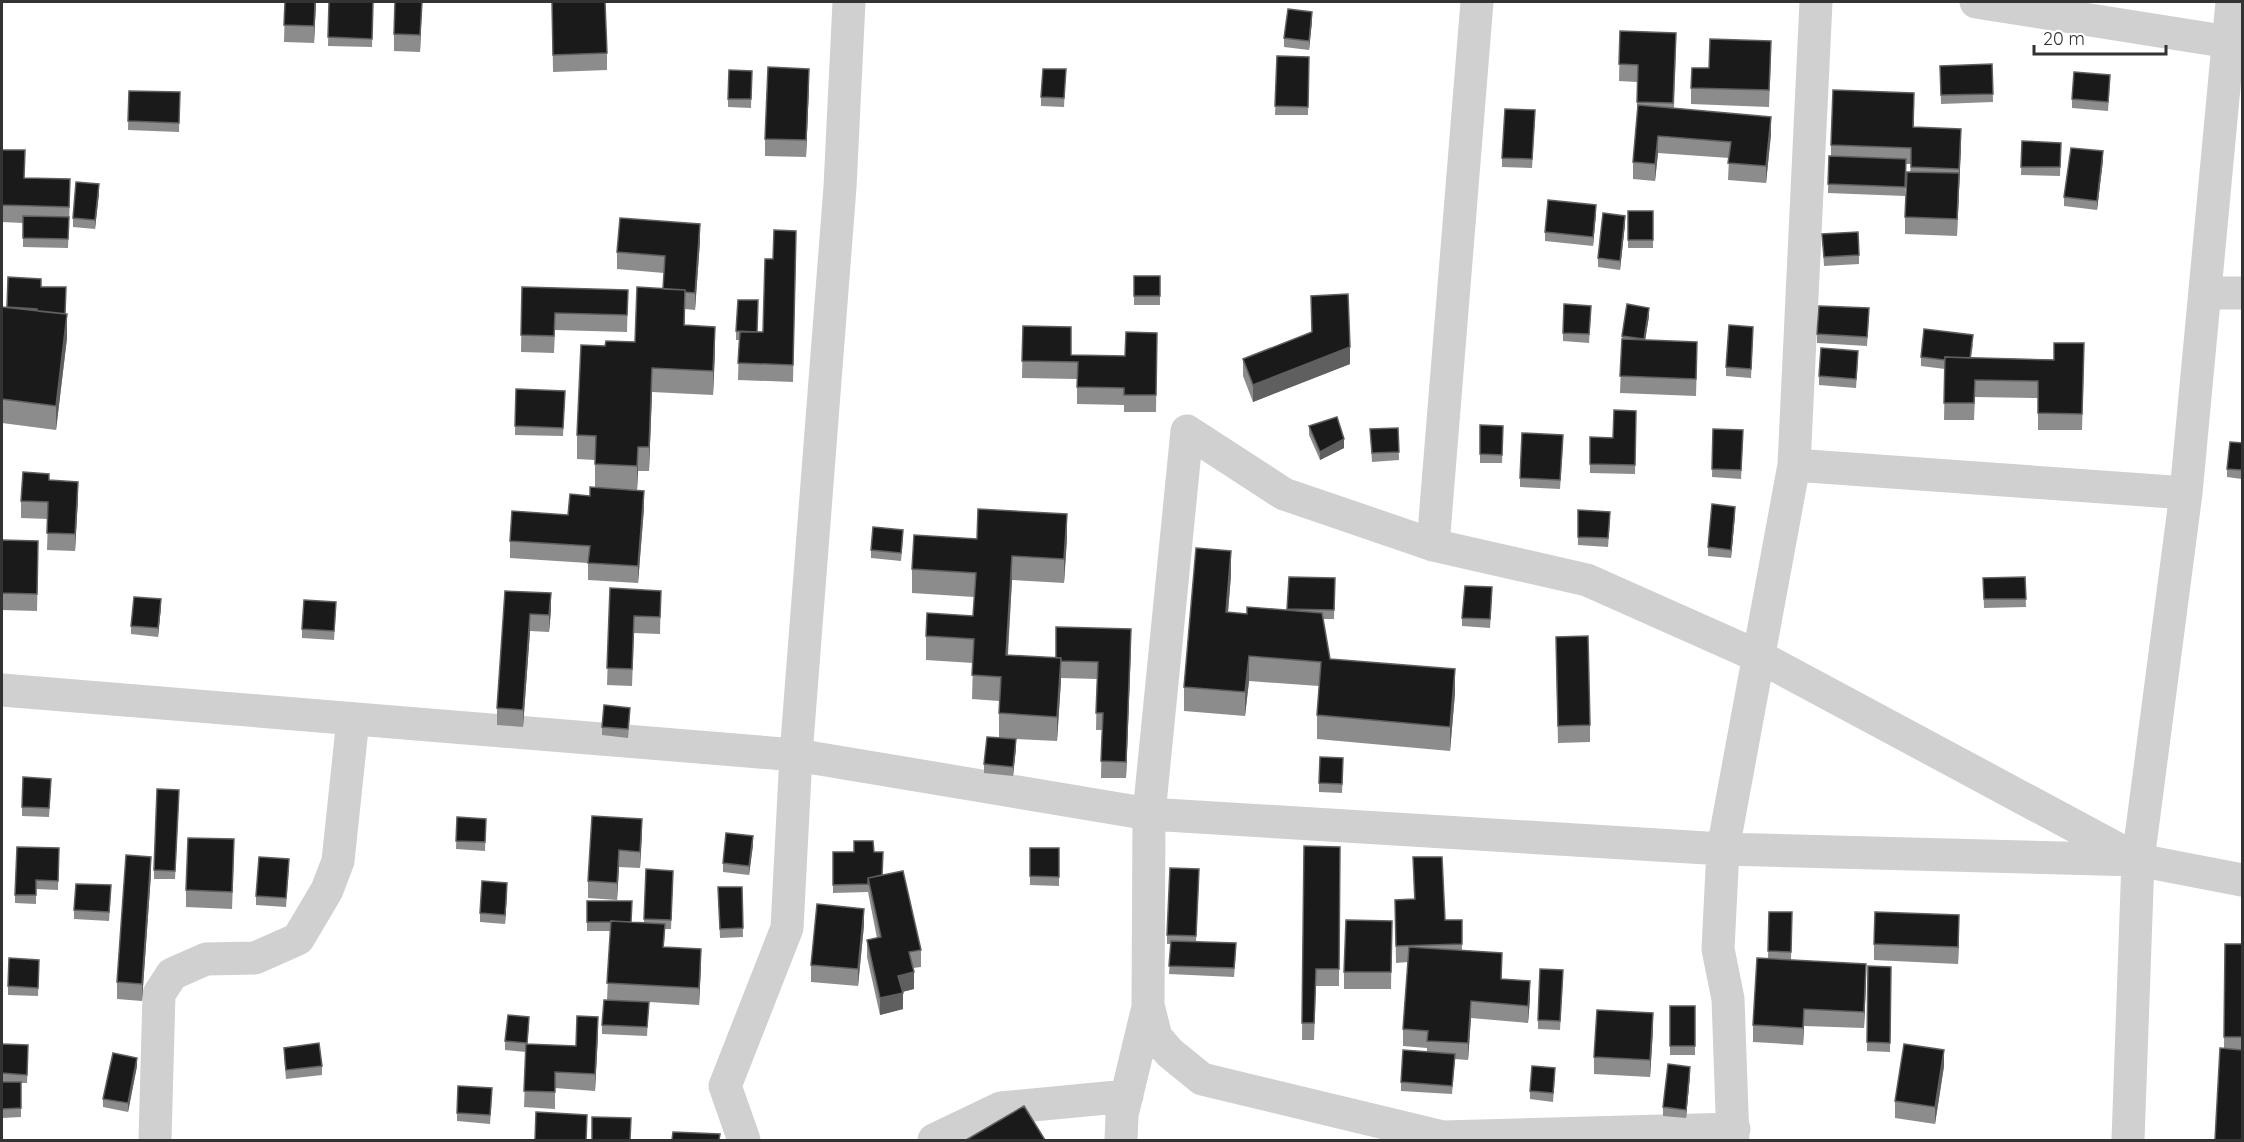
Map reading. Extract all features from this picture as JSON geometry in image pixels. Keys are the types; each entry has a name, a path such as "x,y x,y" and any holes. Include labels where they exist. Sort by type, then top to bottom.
{"street":[{"path":"744,1140 725,1086 787,928 796,755 840,187 849,2"},
{"path":"1433,544 1477,2"},
{"path":"1148,1005 1156,1037 1170,1053 1202,1079 1443,1139 1733,1135 1728,999 1718,949 1723,849 1794,465 1816,2"},
{"path":"1976,2 2229,42"},
{"path":"2128,1140 2138,860 2186,493 2232,2"},
{"path":"2206,293 2242,293"},
{"path":"1121,1140 1122,1115 1148,1005 1149,814 1187,431 1284,494 1433,544 1587,580 1760,657 2138,860"},
{"path":"1794,465 2186,493"},
{"path":"2,690 796,755 1149,814 1723,849 2138,860 2242,880"},
{"path":"155,1140 159,994 172,974 206,959 255,958 298,939 327,890 338,861 353,718"},
{"path":"934,1140 1001,1108 1127,1096"}],"building":[{"path":"285,2 315,2 314,26 284,25"},
{"path":"329,2 373,2 372,39 328,37"},
{"path":"395,2 422,2 420,35 394,34"},
{"path":"552,2 605,2 607,53 553,55"},
{"path":"1288,9 1312,12 1309,41 1284,38"},
{"path":"1620,31 1676,33 1673,103 1637,102 1638,65 1619,64"},
{"path":"1710,39 1771,41 1769,90 1691,88 1692,68 1709,68"},
{"path":"1277,56 1309,57 1308,107 1275,106"},
{"path":"1992,64 1993,94 1941,95 1940,66"},
{"path":"768,67 809,69 806,140 765,139"},
{"path":"1043,69 1066,69 1064,98 1041,97"},
{"path":"729,70 752,71 751,99 728,99"},
{"path":"2074,72 2110,75 2108,102 2072,99"},
{"path":"1833,90 1914,93 1913,127 1961,129 1959,169 1911,167 1911,148 1831,145"},
{"path":"129,91 180,92 179,123 128,121"},
{"path":"1638,105 1771,117 1766,166 1728,163 1731,142 1658,136 1655,164 1633,162"},
{"path":"1505,109 1535,110 1532,159 1502,158"},
{"path":"2022,141 2061,143 2060,167 2021,167"},
{"path":"2071,148 2103,151 2097,201 2064,197"},
{"path":"2,150 25,150 24,178 70,179 69,207 2,205"},
{"path":"1829,156 1906,159 1905,187 1828,184"},
{"path":"1907,172 1959,173 1957,219 1905,217"},
{"path":"76,182 99,184 95,220 73,218"},
{"path":"1548,200 1596,205 1593,237 1545,232"},
{"path":"1628,211 1653,211 1653,240 1628,240"},
{"path":"1603,213 1625,216 1620,261 1598,258"},
{"path":"23,216 69,217 68,239 23,238"},
{"path":"620,218 700,224 695,293 663,289 665,256 617,252"},
{"path":"774,230 796,231 793,365 738,363 740,332 763,332 765,259 773,259"},
{"path":"1858,232 1859,255 1824,257 1822,234"},
{"path":"1134,276 1160,276 1160,296 1134,296"},
{"path":"8,277 41,279 41,287 66,287 65,314 7,307"},
{"path":"522,287 628,290 627,315 555,313 554,336 521,335"},
{"path":"637,287 685,290 684,325 715,327 713,371 652,368 649,447 638,447 637,466 595,464 596,436 577,435 581,345 605,346 606,341 635,342"},
{"path":"1348,294 1350,347 1253,385 1243,359 1312,332 1311,296"},
{"path":"738,300 758,300 757,332 736,331"},
{"path":"1564,304 1591,306 1589,334 1563,333"},
{"path":"1627,304 1649,308 1644,339 1622,336"},
{"path":"1819,306 1869,308 1867,337 1817,334"},
{"path":"2,307 67,314 56,406 2,399"},
{"path":"1729,325 1753,327 1751,369 1726,367"},
{"path":"1023,326 1071,327 1071,355 1125,356 1126,332 1157,333 1156,395 1124,395 1124,388 1077,387 1078,362 1022,361"},
{"path":"1924,329 1973,335 1970,358 1945,357 1945,360 1921,357"},
{"path":"1622,339 1697,342 1696,379 1620,376"},
{"path":"2054,343 2084,343 2082,414 2038,413 2038,381 1975,380 1974,403 1944,403 1945,357 2054,360"},
{"path":"1821,348 1858,351 1856,379 1819,376"},
{"path":"516,389 565,391 563,428 515,426"},
{"path":"1614,410 1636,411 1635,465 1590,464 1590,437 1613,438"},
{"path":"1337,417 1344,439 1320,452 1309,426"},
{"path":"1480,425 1503,426 1502,455 1480,454"},
{"path":"1398,428 1399,452 1372,453 1370,429"},
{"path":"1713,429 1743,430 1741,470 1712,469"},
{"path":"1522,433 1563,435 1560,480 1520,478"},
{"path":"2230,442 2242,443 2242,470 2227,469"},
{"path":"23,472 49,474 49,480 78,482 75,534 47,533 48,502 21,501"},
{"path":"590,487 644,491 638,566 588,563 590,546 510,541 512,511 568,515 570,494 590,496"},
{"path":"1712,504 1735,507 1731,550 1708,547"},
{"path":"978,509 1067,514 1064,559 1012,556 1006,655 1061,658 1057,717 999,713 1001,677 972,675 974,639 926,636 927,613 973,616 976,573 912,569 914,535 977,539"},
{"path":"1578,510 1610,512 1608,538 1578,537"},
{"path":"873,527 903,530 901,553 871,550"},
{"path":"2,540 38,541 37,594 2,593"},
{"path":"1196,548 1231,551 1226,612 1247,614 1247,607 1322,613 1330,659 1455,669 1450,727 1317,715 1321,662 1249,656 1245,692 1184,687"},
{"path":"1289,577 1335,578 1334,610 1287,609"},
{"path":"2025,577 2026,599 1984,599 1983,578"},
{"path":"1465,586 1492,587 1490,619 1462,618"},
{"path":"610,588 661,591 660,617 634,616 632,669 607,668"},
{"path":"505,591 551,593 549,615 530,614 523,710 497,708"},
{"path":"134,597 161,599 158,628 131,626"},
{"path":"304,600 336,602 334,631 302,629"},
{"path":"1056,627 1131,629 1126,762 1101,761 1103,713 1096,713 1098,662 1061,661 1061,658 1056,658"},
{"path":"1588,636 1590,725 1558,726 1556,637"},
{"path":"604,705 630,708 628,729 602,727"},
{"path":"987,737 1016,739 1013,767 984,764"},
{"path":"1320,757 1343,758 1342,784 1319,783"},
{"path":"23,777 51,779 49,808 22,807"},
{"path":"157,789 179,790 175,871 154,870"},
{"path":"592,816 642,819 640,852 619,850 617,883 588,881"},
{"path":"457,817 486,819 485,842 456,841"},
{"path":"726,833 753,836 749,866 723,863"},
{"path":"188,838 234,839 232,892 186,890"},
{"path":"854,841 873,841 874,852 883,852 882,875 868,878 868,884 833,885 833,852 854,852"},
{"path":"1304,846 1340,847 1339,969 1316,969 1314,1023 1302,1023"},
{"path":"17,847 59,848 58,881 36,880 36,895 15,895"},
{"path":"1030,848 1059,848 1059,877 1030,876"},
{"path":"126,855 151,857 142,984 117,982"},
{"path":"259,857 289,859 286,898 256,896"},
{"path":"1413,857 1442,857 1445,920 1462,920 1462,944 1396,946 1395,900 1415,899"},
{"path":"1170,868 1199,869 1196,936 1167,935"},
{"path":"646,869 673,871 671,920 644,919"},
{"path":"903,871 921,950 909,952 914,972 898,976 903,993 880,998 867,940 881,937 868,878"},
{"path":"482,881 507,883 505,915 480,913"},
{"path":"76,884 111,885 109,912 74,910"},
{"path":"718,887 742,887 743,928 720,929"},
{"path":"587,901 632,901 631,922 587,922"},
{"path":"817,904 864,909 858,969 811,965"},
{"path":"1769,912 1792,912 1791,952 1768,951"},
{"path":"1875,912 1959,915 1958,947 1874,944"},
{"path":"1346,920 1392,921 1391,972 1344,972"},
{"path":"611,921 665,924 663,947 701,949 699,988 607,983"},
{"path":"1171,941 1236,943 1234,968 1169,966"},
{"path":"2225,944 2242,944 2242,1037 2224,1037"},
{"path":"1409,947 1502,953 1501,979 1530,981 1528,1006 1471,1001 1468,1043 1427,1041 1428,1031 1403,1029"},
{"path":"9,958 39,960 38,988 8,986"},
{"path":"1757,958 1866,964 1864,1012 1804,1009 1803,1028 1753,1025"},
{"path":"1868,966 1891,967 1890,1043 1867,1042"},
{"path":"1540,969 1563,970 1560,1021 1538,1020"},
{"path":"604,1000 649,1002 647,1027 602,1025"},
{"path":"1670,1006 1695,1006 1695,1046 1670,1046"},
{"path":"1597,1010 1653,1013 1650,1060 1594,1057"},
{"path":"508,1015 529,1017 527,1043 505,1041"},
{"path":"577,1016 598,1017 595,1074 555,1072 555,1092 524,1091 526,1044 576,1046"},
{"path":"319,1043 322,1066 286,1070 284,1048"},
{"path":"2,1044 28,1045 27,1075 2,1073"},
{"path":"1904,1044 1944,1050 1935,1107 1895,1101"},
{"path":"2220,1048 2242,1050 2242,1140 2215,1140"},
{"path":"1403,1050 1455,1054 1452,1086 1401,1082"},
{"path":"113,1053 137,1058 128,1103 103,1099"},
{"path":"1668,1064 1690,1067 1686,1110 1663,1107"},
{"path":"1532,1066 1555,1068 1553,1093 1530,1091"},
{"path":"2,1082 21,1082 21,1108 2,1109"},
{"path":"458,1086 492,1088 490,1115 457,1113"},
{"path":"1024,1106 1045,1140 966,1140"},
{"path":"536,1112 587,1115 586,1140 535,1140"},
{"path":"592,1117 631,1118 630,1140 592,1140"},
{"path":"673,1132 720,1134 719,1140 672,1140"}]}
